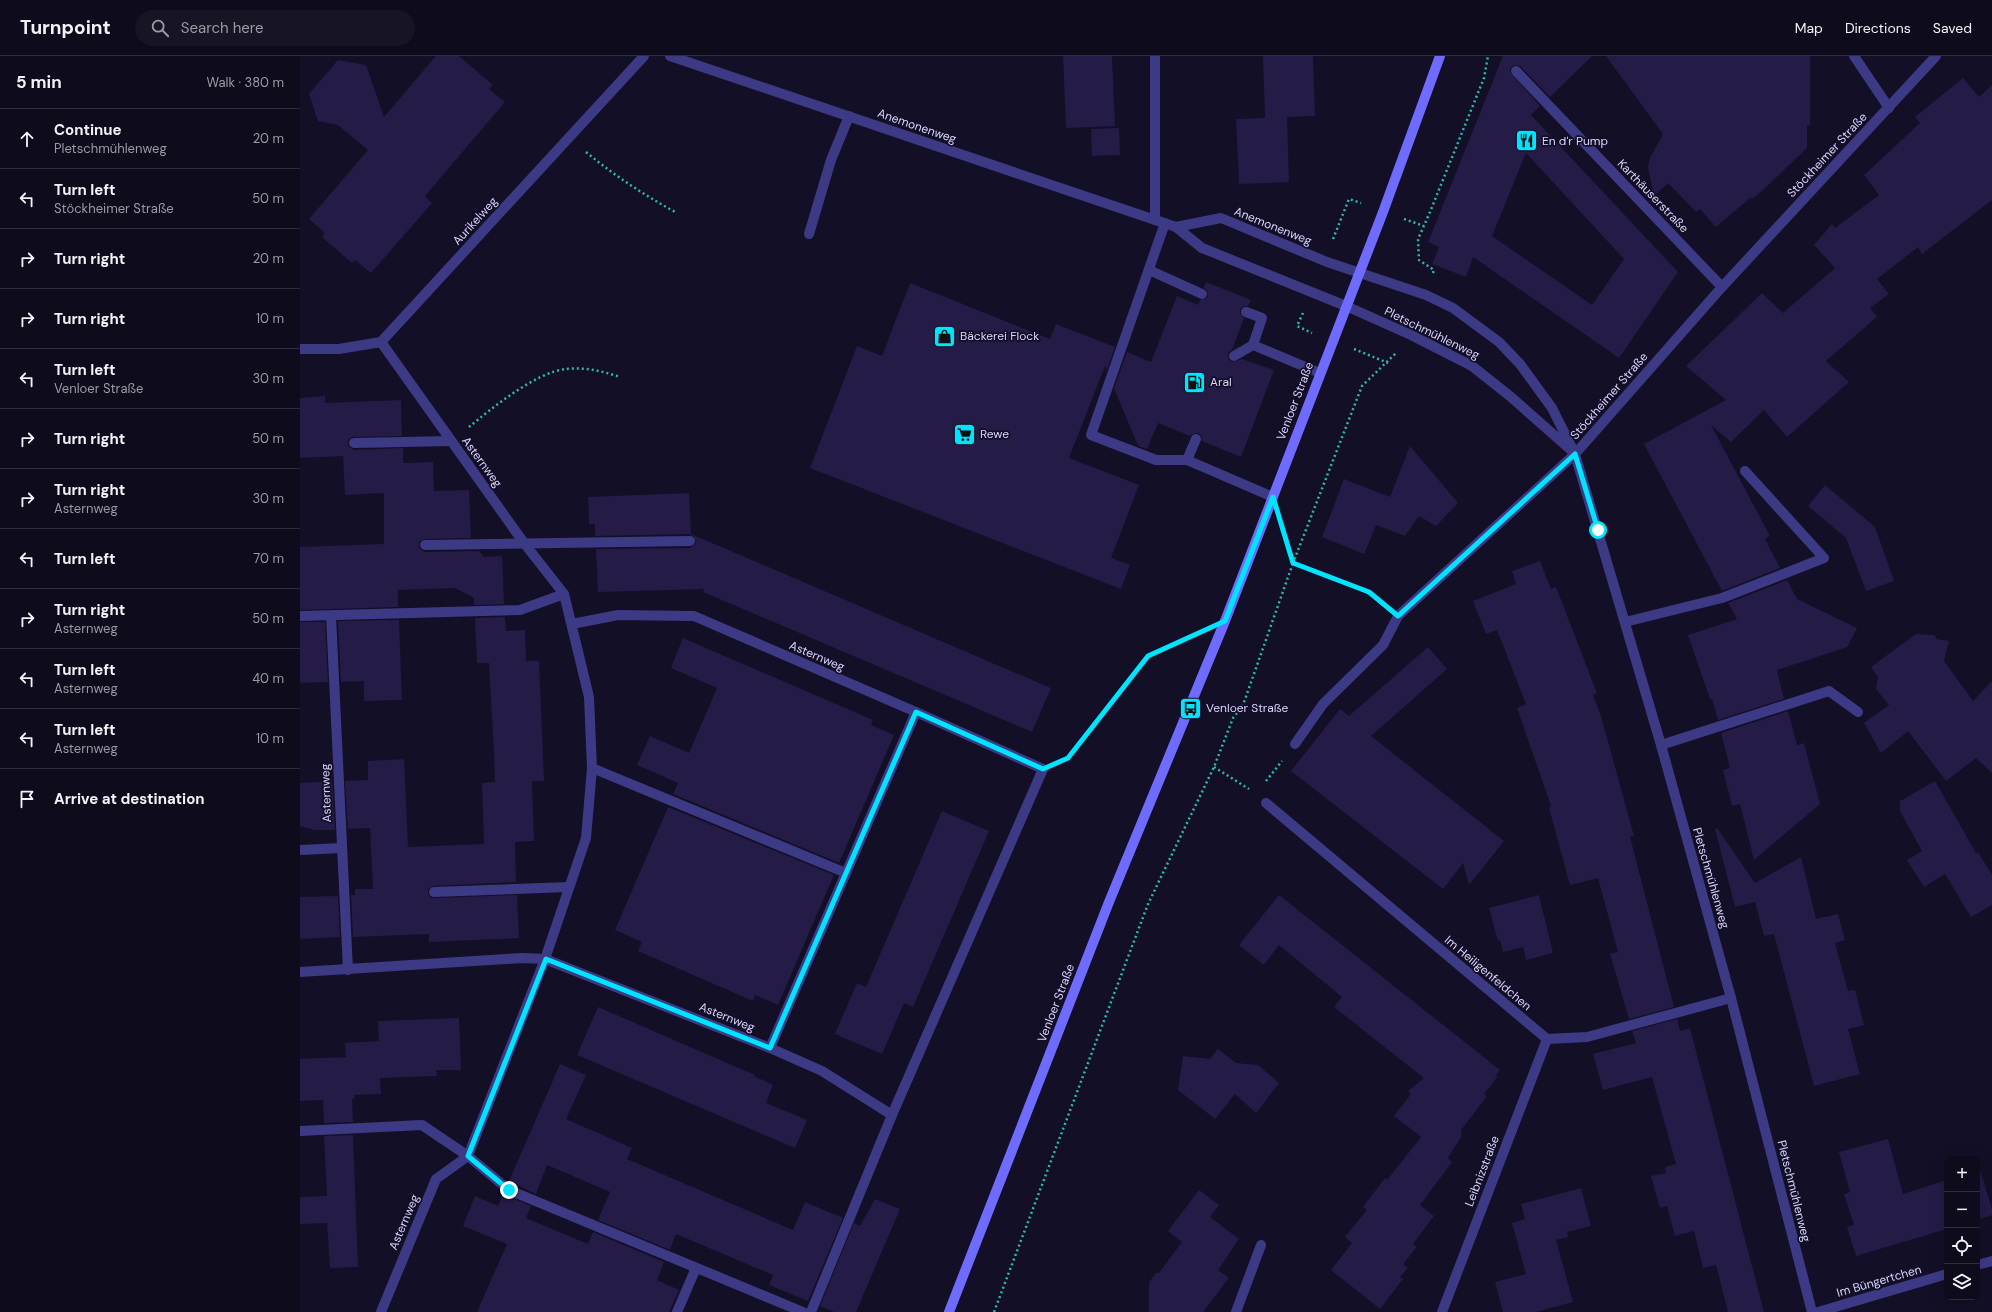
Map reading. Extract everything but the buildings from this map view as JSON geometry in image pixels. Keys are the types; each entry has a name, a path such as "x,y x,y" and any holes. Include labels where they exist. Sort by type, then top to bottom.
{"main road":[{"name":"Venloer Straße","path":"949,1312 1109,902 1225,621 1359,274 1440,56"}],"street":[{"name":"Aurikelweg","path":"382,342 644,56"},
{"name":"Anemonenweg","path":"670,56 1176,227 1202,248 1346,306"},
{"path":"1155,56 1160,222 1149,270 1091,435 1156,460 1187,460 1273,497"},
{"path":"1854,56 1889,108"},
{"name":"Stöckheimer Straße","path":"1295,744 1323,704 1383,645 1398,616 1575,454 1722,287 1936,56"},
{"name":"Karthäuserstraße","path":"1516,71 1722,287"},
{"path":"809,234 831,160 849,116"},
{"name":"Anemonenweg","path":"1176,227 1221,218 1359,274"},
{"path":"1149,270 1202,294"},
{"name":"Pletschmühlenweg","path":"1359,274 1426,295 1459,313 1499,342 1520,364 1552,408 1575,454 1661,745 1731,998 1812,1312"},
{"name":"Pletschmühlenweg","path":"1346,306 1411,335 1472,366 1511,397 1575,454"},
{"path":"1234,356 1253,345 1262,318 1246,312"},
{"path":"300,349 339,349 382,342"},
{"name":"Asternweg","path":"381,1312 436,1179 468,1156 546,959 586,838 592,768 589,697 564,594 524,543 382,342"},
{"path":"1253,345 1320,373"},
{"path":"1187,460 1196,439"},
{"path":"354,443 452,441"},
{"path":"1624,622 1722,598 1824,558 1745,472"},
{"path":"425,545 690,541"},
{"path":"300,616 520,610 564,594"},
{"name":"Asternweg","path":"572,624 618,615 694,616 916,712 1043,769"},
{"name":"Asternweg","path":"331,616 348,970"},
{"path":"1661,745 1829,692 1858,712"},
{"path":"770,1048 916,712"},
{"path":"592,768 846,873"},
{"path":"811,1312 892,1115 1043,769"},
{"name":"Im Heiligenfeldchen","path":"1266,803 1547,1040"},
{"path":"300,850 341,848"},
{"path":"434,892 569,887"},
{"name":"Asternweg","path":"300,972 522,958 546,959 770,1048 822,1071 892,1115"},
{"path":"1547,1040 1587,1037 1731,998"},
{"name":"Leibnizstraße","path":"1442,1312 1547,1040"},
{"path":"300,1131 422,1125 468,1156 509,1190 802,1312"},
{"path":"1236,1312 1262,1245"},
{"path":"1980,1264 1992,1261"},
{"path":"677,1312 696,1268"},
{"name":"Im Büngertchen","path":"1818,1312 1944,1275"}],"path":[{"path":"1426,295 1434,270 1419,260 1418,239 1484,78 1488,56"},
{"path":"569,138 617,177 643,195 677,213"},
{"path":"452,441 482,416 536,379 564,369 585,369 620,377"},
{"path":"994,1312 1148,904 1214,766 1233,718 1243,705 1293,563 1362,386"},
{"path":"1273,497 1293,563"},
{"path":"1293,563 1369,592 1398,616"},
{"path":"1043,769 1068,758 1148,656 1225,621"},
{"path":"1256,794 1295,744"},
{"path":"1214,766 1256,794 1266,803"}],"place":[{"name":"En d'r Pump","path":"1527,141"},
{"name":"Bäckerei Flock","path":"944,336"},
{"name":"Aral","path":"1195,382"},
{"name":"Rewe","path":"965,434"},
{"name":"Venloer Straße","path":"1190,708"}],"route":[{"path":"509,1190 468,1156 546,959 770,1048 916,712 1043,769 1068,758 1148,656 1225,621 1273,497 1293,563 1369,592 1398,616 1575,454 1598,530"}]}
